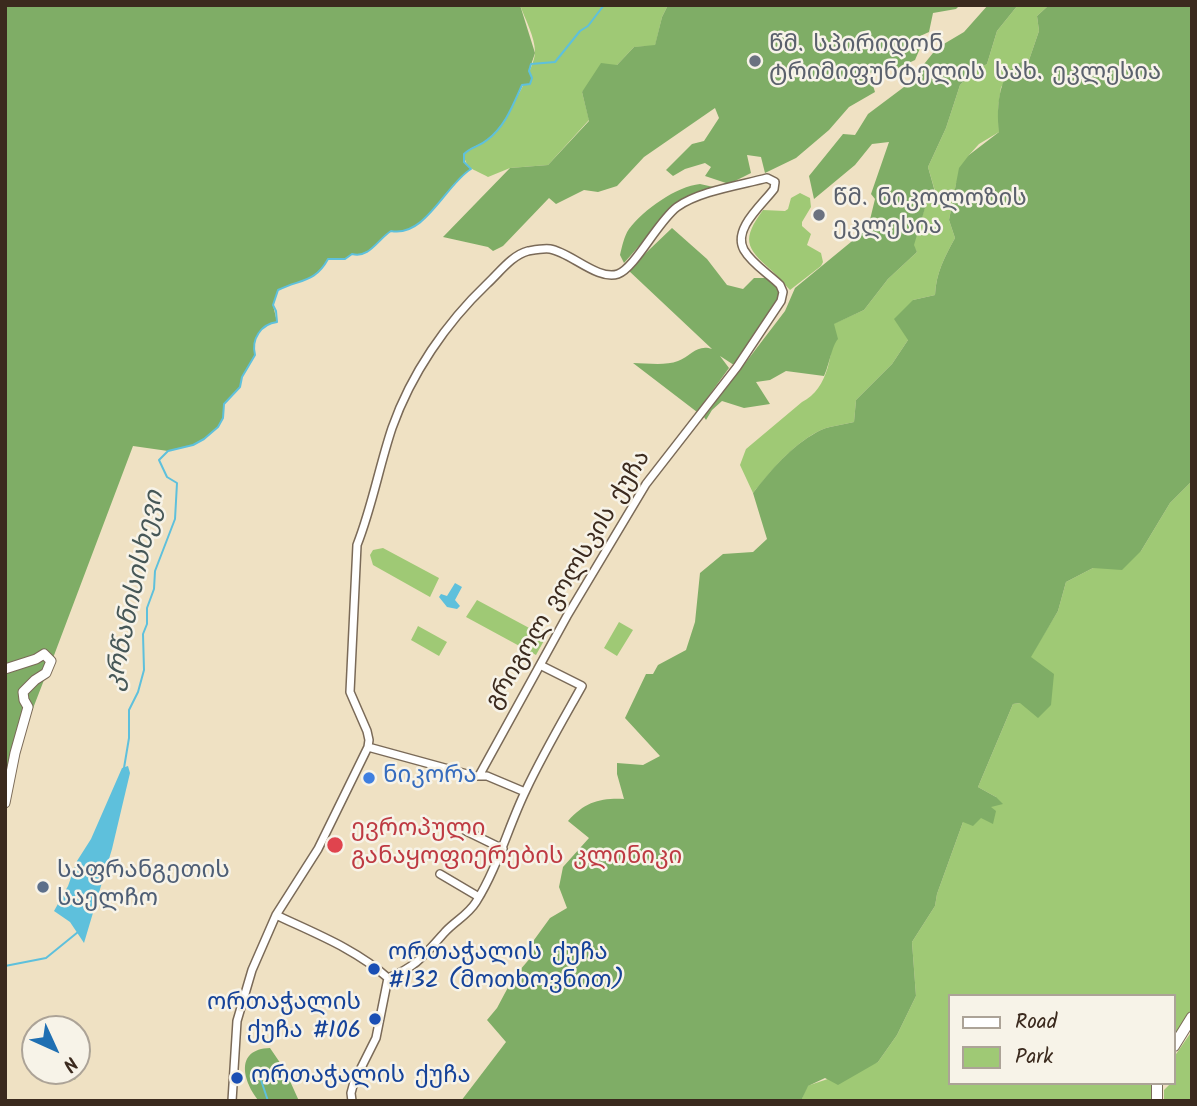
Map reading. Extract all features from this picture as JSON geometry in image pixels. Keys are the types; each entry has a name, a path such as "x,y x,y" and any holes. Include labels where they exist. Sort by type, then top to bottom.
{"main road":[{"path":"1176,1043 1192,1017"}],"street":[{"name":"გრიგოლ ვოლსკის ქუჩა","path":"368,747 367,732 350,692 357,545 366,523 392,428 408,388 437,343 466,304 513,259 526,252 549,249 606,275 616,275 625,270 656,229 676,208 693,198 768,178 775,182 774,188 744,228 741,240 743,249 780,285 783,292 781,301 737,367 646,484 594,568 480,774"},
{"path":"5,669 44,654 51,661 46,674 34,680 23,692 28,707 5,803"},
{"path":"388,978 409,969 437,943 446,930 466,915 479,897 503,849 525,792 582,686 540,665"},
{"path":"232,1101 237,1021 251,970 276,915 318,849 368,747 474,776 480,774 525,792"},
{"path":"466,831 503,849"},
{"path":"440,874 479,897"},
{"path":"276,915 332,941 388,978"},
{"path":"352,1101 354,1082 376,1038 388,978"}],"green space":[{"path":"5,5 520,5 535,53 529,71 532,78 530,84 522,85 499,129 464,154 464,162 471,169 425,218 403,231 391,231 363,254 352,254 345,259 328,259 312,276 278,290 273,305 277,322 271,323 258,333 255,355 242,377 240,387 224,404 223,418 218,427 193,445 168,451 133,446 53,658 52,671 44,680 18,747 8,791 5,832"},
{"path":"520,5 668,5 655,46 634,47 617,65 582,92 589,120 548,165 510,168 488,177 472,169 464,154 483,143 500,125 534,60 532,34"},
{"path":"668,5 960,5 956,9 933,13 929,32 918,37 921,46 915,60 896,69 869,73 875,92 849,107 829,130 796,158 765,173 761,157 747,155 751,173 729,184 705,176 711,167 705,163 673,176 666,170 692,144 704,141 719,118 715,108 644,157 617,186 598,192 584,190 556,204 549,198 503,246 493,251 488,247 443,237 510,168 548,165 589,121 582,92 601,63 617,65 634,47 655,45"},
{"path":"988,5 1018,5 997,31 987,64 973,72 960,85 946,128 928,167 937,199 928,198 914,245 917,252 888,279 864,310 834,324 838,339 824,376 786,371 770,380 756,382 770,404 744,408 722,401 706,420 704,417 785,311 795,288 868,228 875,199 871,194 889,142 872,144 855,165 814,199 809,176 843,134 855,135 868,114 908,84 937,48 964,32"},
{"path":"1018,5 1049,5 1037,16 1039,31 1029,60 1001,87 999,132 979,144 969,155 956,184 949,220 955,238 939,272 935,295 913,300 908,340 892,364 856,400 854,422 825,428 799,444 753,493 740,465 746,449 818,388 828,368 833,324 864,310 888,279 917,252 913,245 928,198 937,198 928,167 946,128 960,85 973,72 987,64 997,31"},
{"path":"1049,5 1192,5 1192,481 1170,503 1141,551 1122,570 1093,568 1066,582 1058,611 1031,657 1054,674 1051,705 1038,718 1020,703 1013,704 978,787 1003,804 991,807 996,811 993,824 981,818 973,826 963,822 935,906 912,942 916,996 897,1035 878,1062 838,1085 825,1078 808,1086 801,1101 461,1101 506,1042 487,1020 497,1008 513,978 532,956 534,940 550,918 567,908 559,887 563,867 589,838 568,821 593,802 624,799 617,763 643,765 660,756 625,718 646,674 653,674 658,665 686,650 695,622 700,573 723,554 753,552 767,539 753,493 782,459 799,444 825,428 854,422 856,400 892,364 908,340 894,319 913,300 935,295 939,272 955,238 949,220 959,168 969,155 999,132 999,100 1005,78 1019,64 1029,60 1039,31 1037,16"},
{"path":"700,184 718,188 676,204 624,263 620,255 622,245 635,222 671,194"},
{"path":"800,193 810,198 811,207 802,222 802,226 811,234 807,245 821,253 823,262 790,290 756,255 749,236 763,210 785,211 791,198"},
{"path":"672,228 707,259 727,285 743,289 754,278 767,278 783,292 737,367 720,356 729,368 697,412 633,363 673,363 698,349 712,349 628,270"},
{"path":"1192,481 1192,1018 1176,1046 1176,994 948,994 948,1085 1160,1085 1159,1101 801,1101 807,1086 878,1062 897,1035 916,996 912,942 935,906 963,822 990,807 996,797 978,787 1013,704 1020,703 1030,657 1058,611 1066,582 1093,568 1141,551 1170,503"},
{"path":"383,548 439,578 430,597 373,565 370,555 373,550"},
{"path":"477,600 546,637 536,655 466,617"},
{"path":"619,622 633,630 617,656 604,648"},
{"path":"418,626 447,642 439,656 411,640"},
{"path":"1192,1031 1192,1101 1164,1101 1164,1090 1169,1085 1176,1085 1176,1054"},
{"path":"270,1048 285,1070 299,1101 259,1101 253,1093 246,1076 246,1060 259,1050"}],"water":[{"path":"455,583 462,587 455,600 460,606 457,609 447,607 439,597 441,594 447,596"},
{"path":"128,766 130,773 112,849 84,943 70,922 54,911 68,886 77,861 91,839 122,768"}],"waterway":[{"name":"კრწანისისხევი","path":"124,768 129,738 129,710 138,692 144,670 143,634 147,624 147,608 154,589 155,571 175,519 177,483 167,477 159,460 168,451 193,445 204,439 218,427 223,418 224,404 240,387 242,377 255,355 254,343 258,333 271,323 277,322 273,305 278,290 312,276 328,259 345,259 352,254 363,254 391,231 403,231 425,218 471,169 464,162 464,154 499,129 522,85 530,84 531,64 555,62 604,5"},
{"name":"კრწანისისხევი","path":"5,966 46,958 78,932"},
{"path":"260,1077 268,1101"}],"place":[{"name":"წმ. სპირიდონ ტრიმიფუნტელის სახ. ეკლესია","path":"755,61"},
{"name":"წმ. ნიკოლოზის ეკლესია","path":"819,215"},
{"name":"ნიკორა","path":"369,778"},
{"name":"ევროპული განაყოფიერების კლინიკი","path":"335,845"},
{"name":"საფრანგეთის საელჩო","path":"43,887"},
{"name":"ორთაჭალის ქუჩა #132 (მოთხოვნით)","path":"374,969"},
{"name":"ორთაჭალის ქუჩა #106","path":"375,1019"},
{"name":"ორთაჭალის ქუჩა","path":"237,1078"}]}
